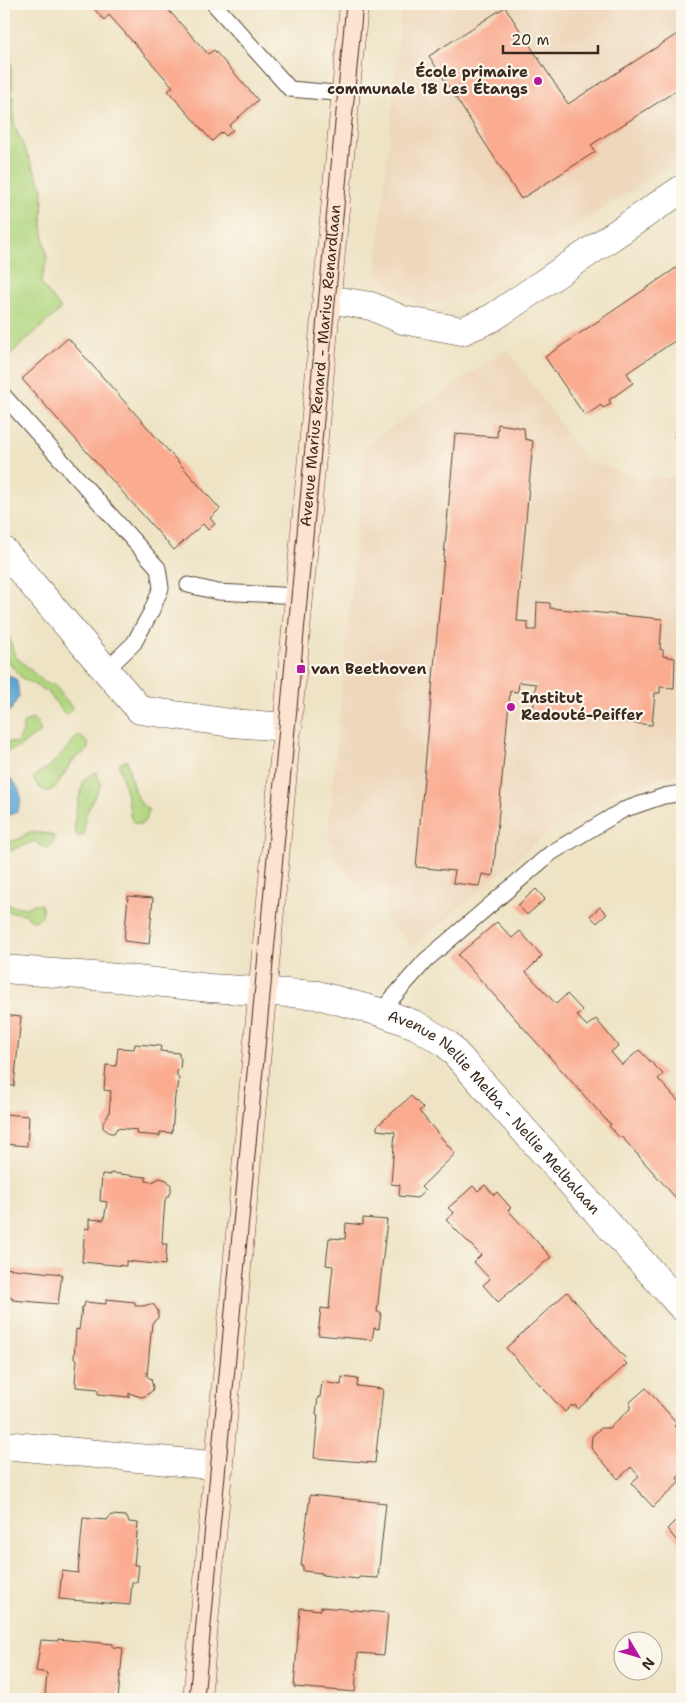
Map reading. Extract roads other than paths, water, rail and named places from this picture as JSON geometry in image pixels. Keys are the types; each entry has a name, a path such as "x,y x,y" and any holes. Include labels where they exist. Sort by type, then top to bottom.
{"street":[{"name":"Avenue Marius Renard - Marius Renardlaan","path":"197,1699 354,4"},
{"path":"327,299 371,306 403,320 462,331 492,318 682,189"},
{"path":"4,551 140,710 231,723 288,727"},
{"name":"Avenue Nellie Melba - Nellie Melbalaan","path":"4,969 318,996 380,1012 416,1025 447,1044 682,1307"},
{"path":"4,1446 220,1466"}],"lane":[{"path":"214,4 290,89 346,94"},
{"path":"4,396 158,568 161,588 151,612 134,643 106,670"},
{"path":"188,585 218,592 300,596"},
{"path":"380,1012 426,960 551,853 623,810 664,796 682,793"}],"water":[{"path":"4,672 17,680 19,696 11,710 4,714"},
{"path":"4,775 16,784 20,791 21,802 17,812 4,817"}],"tram line":[{"path":"189,1699 346,4"},
{"path":"204,1699 363,4"}],"place":[{"name":"École primaire communale 18 Les Étangs","path":"538,81"},
{"name":"van Beethoven","path":"301,669"},
{"name":"Institut Redouté-Peiffer","path":"511,707"}]}
